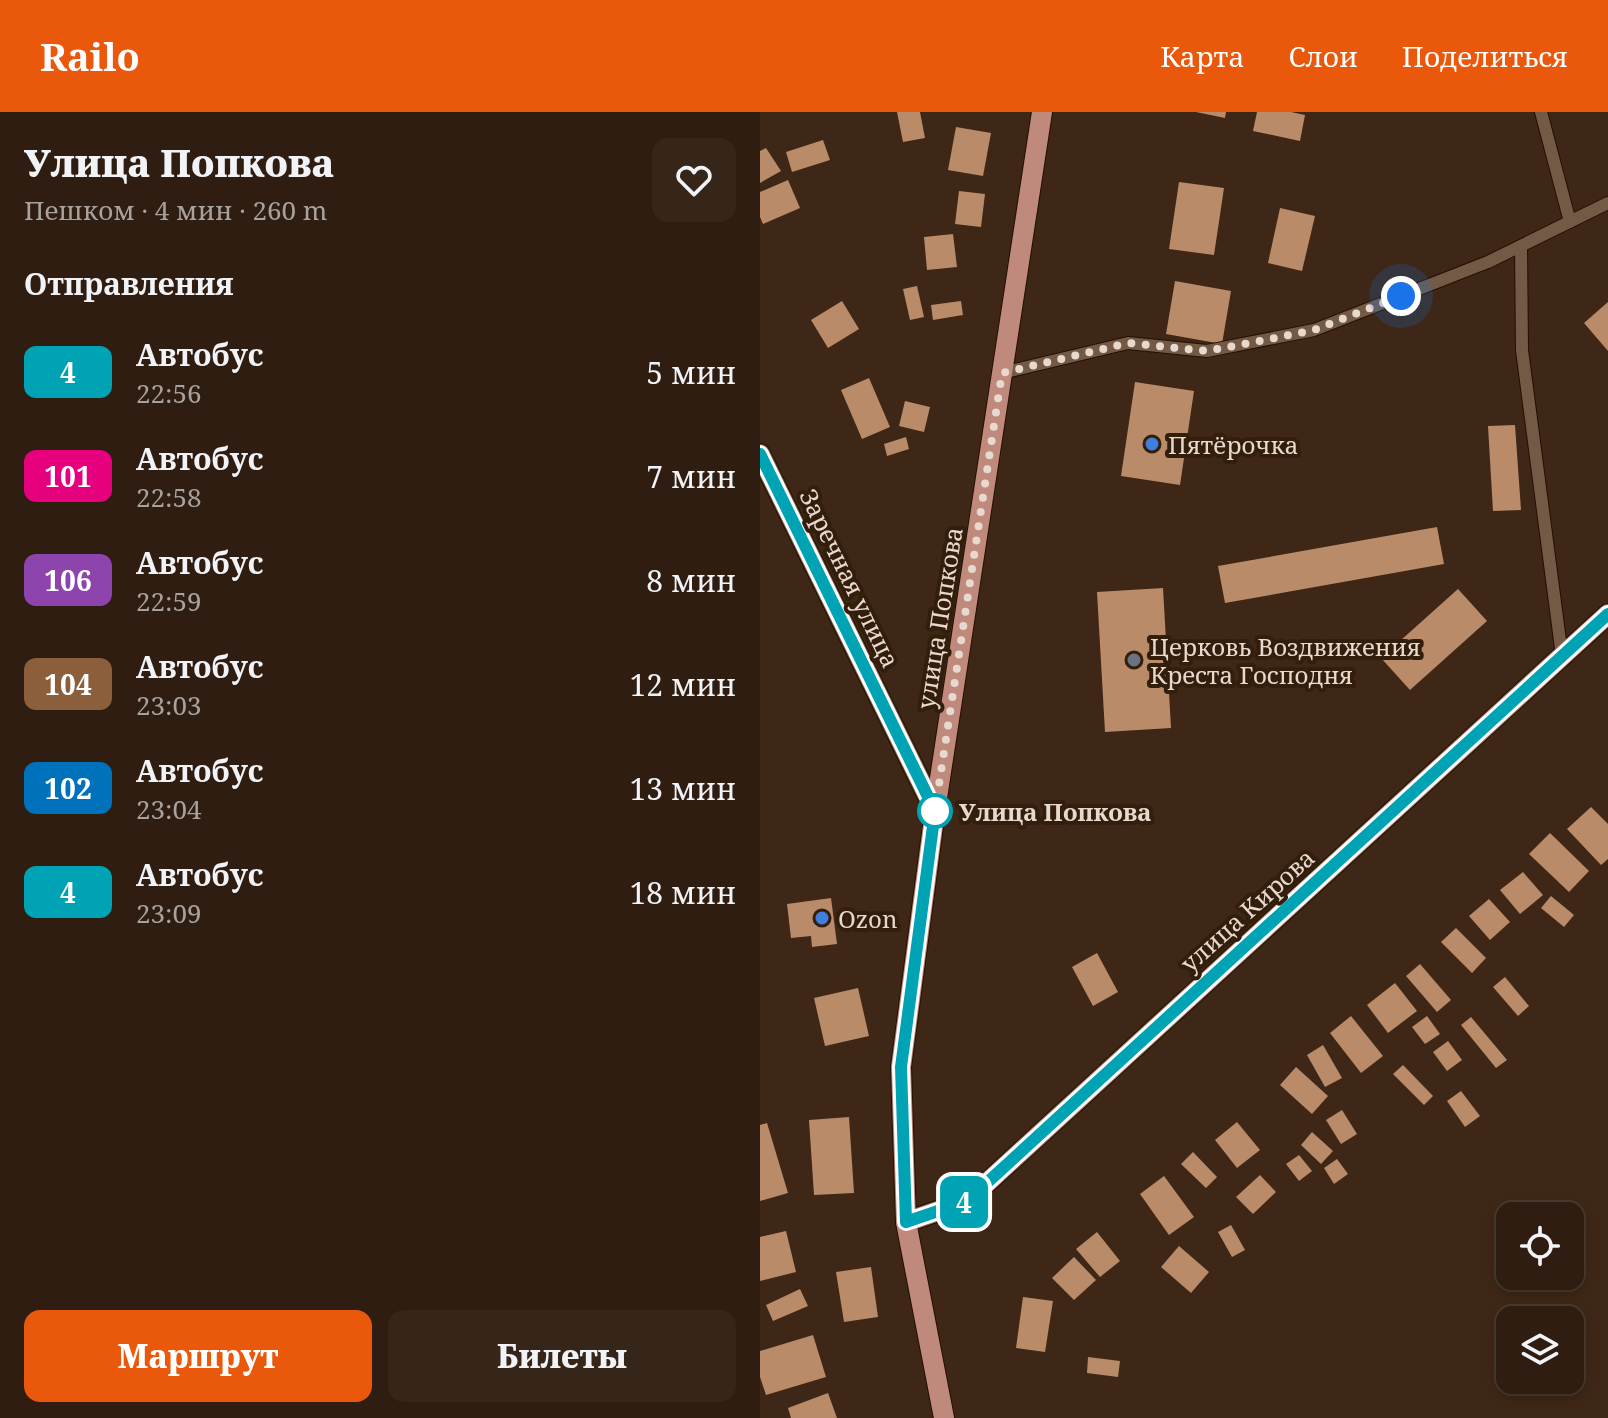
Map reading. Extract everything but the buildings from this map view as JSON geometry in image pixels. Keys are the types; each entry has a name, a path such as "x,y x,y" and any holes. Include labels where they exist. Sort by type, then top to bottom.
{"main road":[{"name":"улица Попкова","path":"944,1418 906,1222 901,1067 935,811 1042,112"}],"street":[{"name":"Заречная улица","path":"760,454 935,811"},
{"name":"улица Кирова","path":"906,1222 967,1201 1608,614"}],"lane":[{"path":"1541,112 1570,222"},
{"path":"1002,373 1128,343 1207,351 1314,330 1488,262 1608,203"},
{"path":"1521,246 1522,350 1562,656"}],"bus line":[{"name":"4","path":"760,454 935,811 901,1067 906,1222 967,1201 1608,614"}],"place":[{"name":"Пятёрочка","path":"1152,444"},
{"name":"Церковь Воздвижения Креста Господня","path":"1134,660"},
{"name":"Улица Попкова","path":"935,811"},
{"name":"Ozon","path":"822,918"}],"route":[{"path":"935,811 1002,373 1128,343 1207,351 1260,341 1314,330 1401,296"}]}
